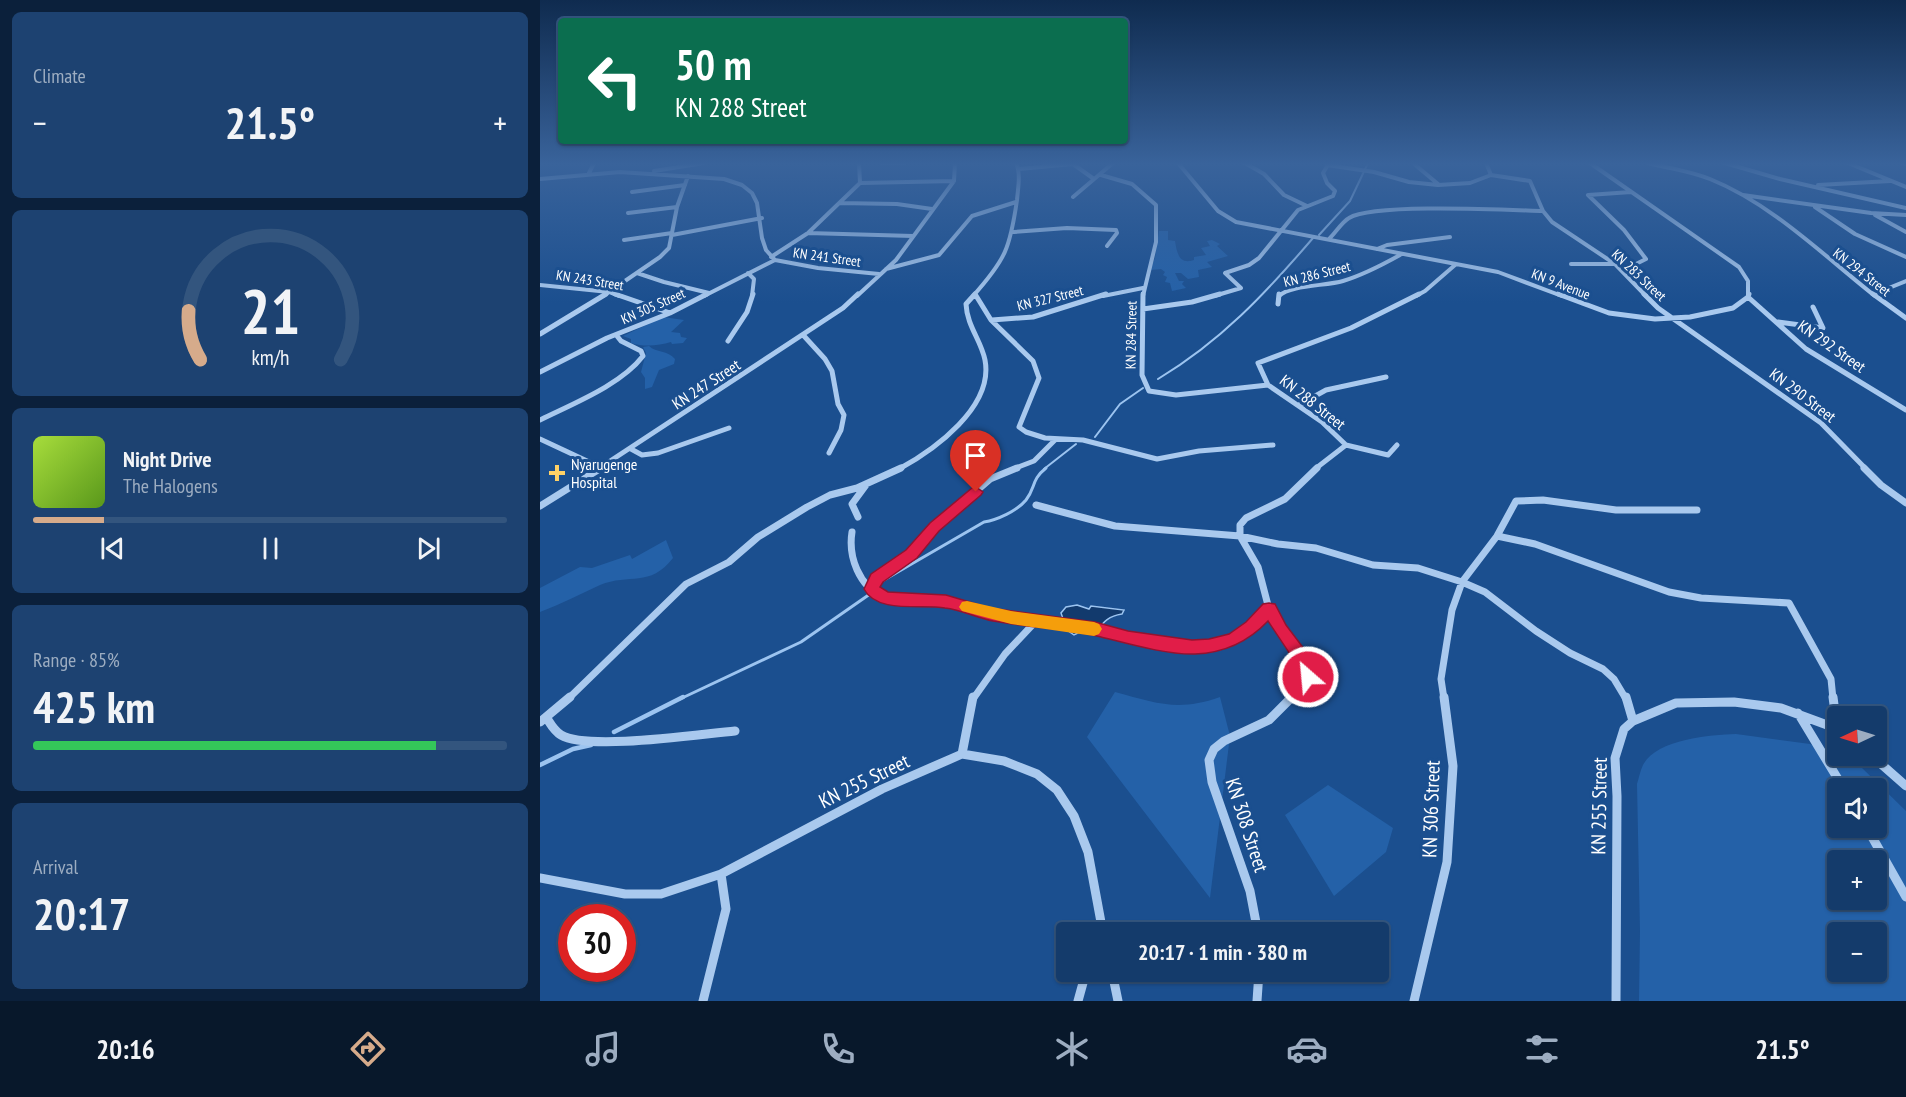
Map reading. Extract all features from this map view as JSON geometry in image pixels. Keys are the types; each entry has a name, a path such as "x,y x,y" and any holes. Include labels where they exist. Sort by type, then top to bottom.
{"street":[{"path":"628,213 655,210"},
{"path":"540,334 609,292 669,248 676,210"},
{"name":"KN 241 Street","path":"759,210 762,218 761,237 773,259 818,268 879,274"},
{"name":"KN 305 Street","path":"540,372 607,338 617,336 670,313 748,273 773,259 808,233 833,210"},
{"path":"886,269 896,260 932,210"},
{"path":"886,269 939,255 972,216 992,210"},
{"path":"735,731 613,740 580,740 562,735 543,720 644,627 683,585 729,562 747,544 828,496 867,484 902,469 934,447 954,428 977,400 984,385 986,371 983,351 966,317 966,304 1006,254 1014,231 1015,210"},
{"name":"KN 284 Street","path":"1156,210 1156,242 1143,288 1143,375 1144,383 1149,391 1176,395 1268,385"},
{"name":"KN 9 Avenue","path":"1217,210 1226,217 1252,226 1330,238 1376,250 1510,276 1629,317 1674,319 1733,308 1748,297"},
{"path":"1143,309 1192,302 1240,288 1225,273 1254,262 1271,246 1274,238 1293,215 1302,210"},
{"path":"1330,238 1349,218 1360,214 1405,210"},
{"path":"1459,210 1543,211"},
{"path":"1603,210 1628,235 1646,259 1622,272"},
{"path":"1657,210 1739,267 1748,279 1750,289 1748,297"},
{"name":"KN 294 Street","path":"1761,210 1803,238 1906,318"},
{"path":"1819,210 1855,234 1906,257"},
{"path":"1844,210 1906,215"},
{"name":"KN 283 Street","path":"1543,211 1552,222 1615,264 1658,308 1674,319"},
{"path":"1871,213 1906,232"},
{"path":"624,240 762,218"},
{"path":"1014,231 1067,228 1116,230 1117,233 1107,246"},
{"path":"808,233 913,236"},
{"path":"1376,250 1387,245 1450,237"},
{"name":"KN 286 Street","path":"1278,303 1279,294 1289,289 1321,286 1356,276 1400,255"},
{"path":"1571,264 1615,264"},
{"name":"KN 288 Street","path":"1240,536 1240,525 1246,518 1285,499 1320,465 1346,445 1331,429 1268,385 1259,366 1260,361 1351,328 1388,311 1425,291 1455,265"},
{"name":"KN 247 Street","path":"540,506 804,336 843,308 886,269"},
{"path":"637,273 673,286 681,284 709,293"},
{"path":"728,341 746,316 751,304 754,279 748,273"},
{"path":"1874,294 1906,281"},
{"name":"KN 243 Street","path":"540,285 609,292 670,313"},
{"name":"KN 327 Street","path":"992,320 1033,317 1087,303 1109,293 1143,288"},
{"path":"975,294 992,320 1033,361 1039,378 1019,427 1034,435 1083,440 1157,459 1199,451 1273,445"},
{"name":"KN 292 Street","path":"1748,297 1806,349 1906,410"},
{"path":"1776,322 1823,328 1813,307"},
{"name":"KN 290 Street","path":"1674,319 1821,423 1881,486 1906,503"},
{"path":"540,420 627,373 641,362 643,356 641,351 621,341 617,336"},
{"path":"804,336 825,358 832,371 838,404 844,415 841,430 829,453"},
{"path":"1299,405 1326,390 1386,377"},
{"path":"631,449 642,455 658,453 729,428"},
{"path":"540,439 602,468"},
{"path":"872,589 876,578 911,554 934,527 990,480 1034,461 1056,439"},
{"path":"1346,445 1388,455 1398,446"},
{"path":"858,517 852,504 867,484"},
{"name":"KN 306 Street","path":"1414,1001 1447,862 1453,766 1441,679 1452,610 1462,582 1497,536 1516,501 1524,499 1590,508 1642,511 1697,510"},
{"path":"1036,505 1115,526 1240,536 1278,544 1316,548 1373,565 1419,568 1462,582 1485,592 1536,631 1570,653 1603,669 1614,678 1625,695 1633,721 1676,704 1734,702 1781,708 1827,724"},
{"path":"852,532 850,552 855,568 872,589 885,598 946,601 990,614 1095,629 1128,638 1192,647 1209,646 1233,639 1252,627 1269,609 1258,567 1240,536"},
{"path":"1497,536 1535,544 1669,592 1701,598 1789,603 1831,679 1834,706"},
{"name":"KN 308 Street","path":"1256,922 1250,891 1212,782 1209,760 1214,749 1224,741 1269,720 1305,685 1308,667 1280,630 1269,609"},
{"path":"1036,621 1005,654 973,698 962,754 1004,761 1037,774 1058,790 1074,816 1088,852 1100,922"},
{"path":"1798,713 1837,778"},
{"name":"KN 255 Street","path":"1616,1001 1617,796 1615,758 1624,729 1633,721"},
{"name":"KN 255 Street","path":"540,878 625,894 661,894 721,874 882,789 962,754"},
{"path":"1883,766 1906,786"},
{"path":"1873,838 1906,897"},
{"path":"703,1001 726,909 721,874"},
{"path":"1078,1001 1083,982"},
{"path":"1114,982 1118,1001"},
{"path":"1257,1001 1258,982"}],"shaded area":[{"path":"1159,231 1168,231 1168,240 1175,241 1178,254 1185,261 1206,255 1201,248 1210,246 1207,241 1212,240 1220,244 1217,246 1228,256 1207,262 1212,267 1198,270 1199,277 1188,279 1181,273 1175,273 1179,281 1184,281 1182,284 1186,288 1172,291 1170,283 1165,282 1167,277 1163,275 1165,272 1161,269 1150,270 1155,258"},
{"path":"663,317 684,320 671,332 680,333 681,337 687,338 683,343 641,345 631,343 631,339 623,336"},
{"path":"649,346 675,359 674,364 659,370 652,387 645,389 645,378 641,372 646,353 643,347"},
{"path":"666,540 673,558 656,573 647,577 600,585 540,612 540,588 580,567 592,568 630,555 632,559"},
{"path":"1077,605 1089,609 1091,606 1124,610 1122,614 1107,620 1096,632 1091,633 1086,629 1074,635 1067,630 1061,613 1066,607"},
{"path":"1115,692 1155,702 1179,705 1205,702 1220,697 1230,736 1210,898 1087,737"},
{"path":"1736,734 1810,744 1827,752 1827,766 1861,767 1872,778 1827,778 1827,838 1887,838 1887,792 1906,811 1906,1001 1639,1001 1637,784 1643,765 1650,756 1672,744 1699,737"},
{"path":"1328,785 1393,828 1386,852 1334,896 1285,815"}],"waterway":[{"path":"1319,235 1342,210"},
{"path":"1158,379 1202,349 1241,315 1313,238"},
{"path":"1095,437 1120,404 1143,388"},
{"path":"1044,469 1076,444"},
{"path":"877,584 984,522 1001,517 1017,508 1026,500 1038,476 1046,468"},
{"path":"680,699 801,642 870,594"},
{"path":"614,732 683,697"},
{"path":"540,765 573,749 591,745"}],"slow traffic":[{"path":"967,607 1011,618 1094,629"}],"place":[{"name":"Nyarugenge Hospital","path":"557,473"}],"route":[{"path":"976,492 960,508 934,527 911,554 876,578 872,589 885,598 946,601 990,614 1095,629 1128,638 1192,647 1209,646 1233,639 1252,627 1269,609 1280,630 1308,667 1308,677"}]}
